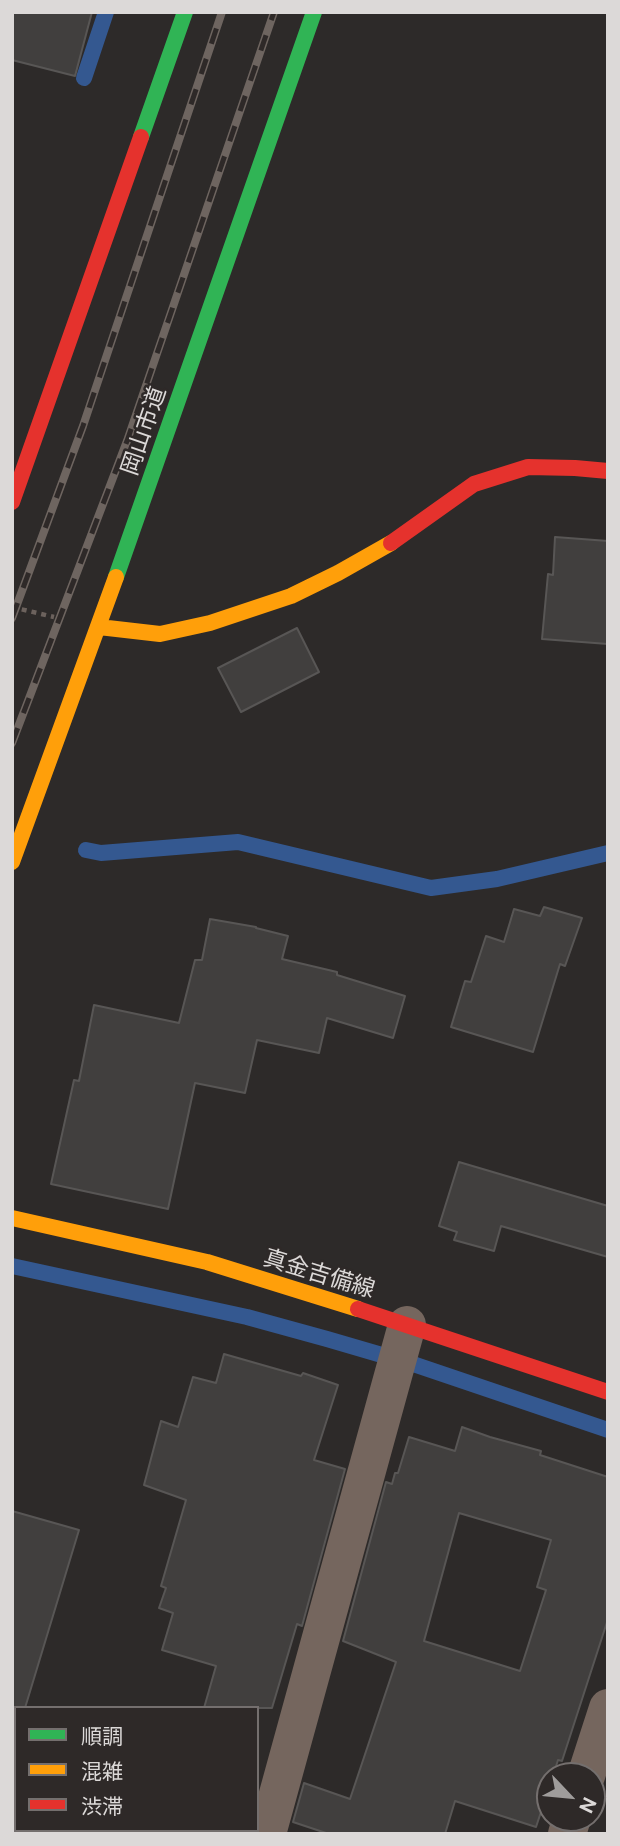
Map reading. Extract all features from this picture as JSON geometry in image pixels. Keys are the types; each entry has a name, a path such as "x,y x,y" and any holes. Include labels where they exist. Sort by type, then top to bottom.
{"street":[{"path":"12,502 185,12"},
{"name":"岡山市道","path":"12,862 99,627 314,12"},
{"path":"99,627 160,634 210,623 291,596 338,573 393,542 474,484 528,467 608,471"},
{"name":"真金吉備線","path":"12,1218 207,1262 400,1352 608,1392"},
{"path":"267,1834 400,1352"},
{"path":"591,1762 608,1708"}],"building":[{"path":"12,12 92,12 75,76 12,60"},
{"path":"555,537 608,541 608,644 542,639 548,574 553,575"},
{"path":"297,628 319,672 241,712 218,668"},
{"path":"544,907 582,918 565,966 560,964 533,1052 451,1027 465,981 471,982 486,936 504,942 514,909 540,916"},
{"path":"210,919 288,936 282,959 337,972 337,975 405,996 393,1038 327,1018 319,1053 257,1040 245,1093 195,1083 168,1209 51,1184 74,1080 79,1081 94,1005 179,1023 195,960 202,960"},
{"path":"459,1162 608,1206 608,1257 501,1226 494,1251 454,1240 457,1232 439,1226"},
{"path":"224,1354 301,1376 303,1373 338,1385 314,1460 345,1469 302,1626 297,1624 272,1708 205,1706 216,1666 162,1650 173,1613 159,1608 166,1588 161,1586 186,1500 144,1485 161,1421 178,1427 193,1377 216,1383"},
{"path":"462,1427 541,1451 540,1455 608,1477 608,1619 562,1761 536,1762 536,1827 455,1801 445,1834 329,1834 293,1822 304,1783 350,1799 396,1662 343,1641 386,1482 392,1484 395,1473 398,1473 409,1437 455,1451","holes":["459,1513 551,1540 537,1587 546,1590 520,1671 424,1641"]},
{"path":"12,1511 79,1530 26,1706 14,1706 12,1713"}],"waterway":[{"path":"84,78 106,12"},
{"path":"86,850 101,853 238,842 431,888 497,879 608,853"},
{"path":"12,1266 247,1317 327,1339 416,1365 608,1430"}],"railway":[{"path":"12,618 83,426 222,12"},
{"path":"12,743 127,441 274,12"}],"traffic: fast":[{"path":"141,137 185,12"},
{"path":"116,577 314,12"}],"traffic: slow":[{"path":"99,627 160,634 210,623 291,596 391,543"},
{"path":"12,862 116,577"},
{"path":"12,1218 207,1262 358,1309"}],"traffic: jam":[{"path":"12,502 141,137"},
{"path":"391,543 474,484 528,467 608,471"},
{"path":"358,1309 608,1392"}]}
